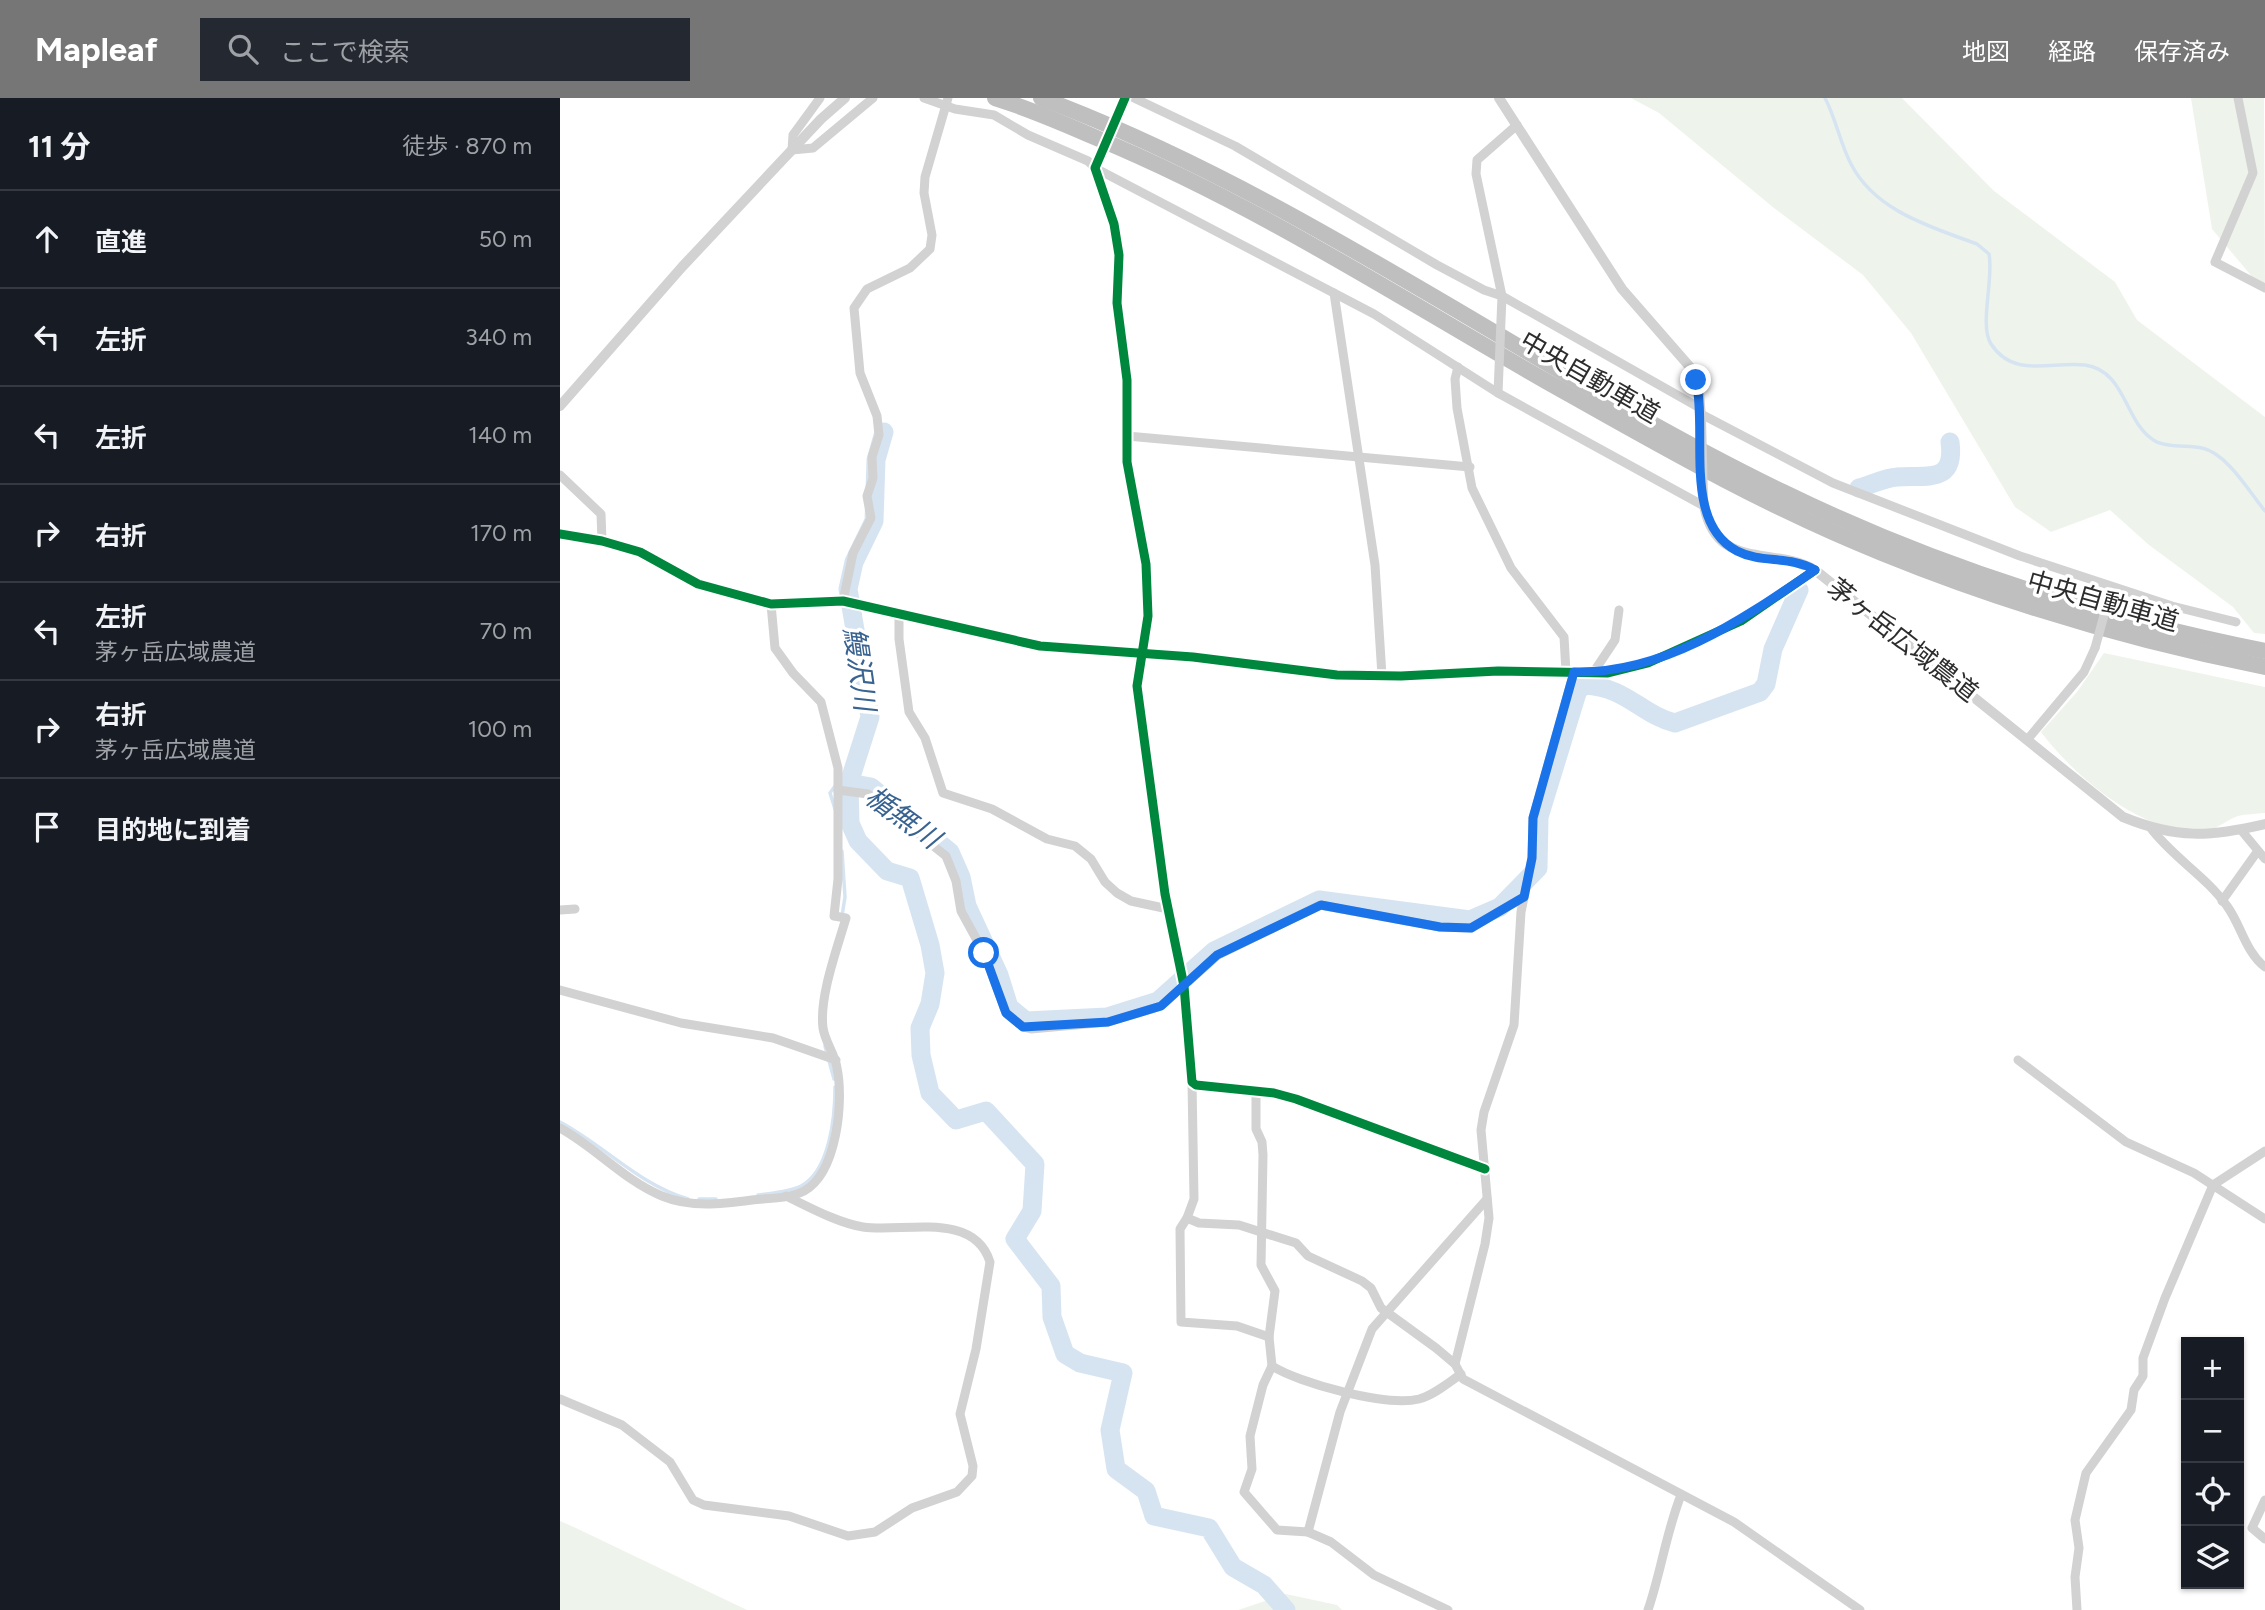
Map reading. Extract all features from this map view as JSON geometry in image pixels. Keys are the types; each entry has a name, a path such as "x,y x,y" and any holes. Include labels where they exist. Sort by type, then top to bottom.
{"highway":[{"name":"中央自動車道","path":"995,98 1112,144 1194,181 1352,267 1681,457 1777,506 1879,552 2045,611 2129,636 2265,667"},
{"name":"中央自動車道","path":"1041,98 1140,138 1273,203 1689,443 1796,498 1885,537 2050,597 2132,620 2265,651"}],"street":[{"path":"792,150 793,135 820,98"},
{"path":"560,406 682,267 845,98"},
{"path":"792,150 813,148 873,98"},
{"path":"924,98 946,101 955,109 995,115 1028,135 1088,160 1334,293 1498,393 1703,503"},
{"path":"1134,98 1235,146 1437,265 1484,290 1502,296 1701,413 1833,483 2020,556 2112,588 2236,622"},
{"name":"茅ヶ岳広域農道","path":"1499,98 1622,289 1690,368 1701,413 1703,503 1717,534 1740,552 1756,558 1791,559 1815,570 2123,817 2150,827 2193,836 2265,824"},
{"path":"2238,98 2253,173 2215,262 2265,288"},
{"path":"1125,100 1097,166 1114,224 1119,255 1117,303 1127,380 1127,462 1142,533 1148,588 1146,635 1137,686 1168,909 1184,986 1192,1082 1194,1199 1180,1229 1181,1322 1237,1326 1269,1336"},
{"path":"843,601 853,554 871,518 867,496 873,478 872,457 879,435 877,416 860,373 854,308 867,289 909,268 930,249 932,235 924,193 925,177 946,101"},
{"path":"1498,393 1502,296 1476,174 1478,160 1482,155 1517,125"},
{"path":"1334,293 1376,565 1382,676"},
{"path":"1455,1364 1485,1244 1487,1199 1481,1130 1484,1112 1514,1025 1525,892 1532,858 1533,818 1570,672 1564,637 1511,568 1472,488 1457,408 1455,379 1458,367"},
{"path":"1127,436 1470,467"},
{"path":"560,475 601,514 602,541"},
{"path":"560,534 602,541 640,552 698,584 771,604 843,601 1040,646 1141,653 1337,675 1608,673 1648,663 1741,621 1815,570"},
{"path":"2027,740 2084,673 2095,648 2112,588"},
{"path":"560,1128 581,1140 646,1188 674,1200 723,1204 786,1196 813,1185 827,1163 836,1138 840,1088 836,1060 823,1029 842,918 834,916 838,878 838,786 821,702 793,673 775,648 771,604"},
{"path":"1593,673 1615,640 1619,610"},
{"path":"900,615 899,639 909,712 925,738 943,793 992,809 1047,839 1075,846 1091,859 1105,882 1116,893 1131,901 1168,909"},
{"path":"838,786 868,794 946,856 956,881 961,911 984,953 1006,1013 1023,1027 1108,1022 1161,1006 1217,955 1321,905 1440,927 1471,928 1525,892"},
{"path":"2150,827 2163,845 2222,901 2253,955 2265,967"},
{"path":"2241,830 2265,859"},
{"path":"2222,901 2257,852"},
{"path":"560,910 575,909"},
{"path":"560,990 681,1023 773,1038 836,1060"},
{"path":"2018,1059 2126,1142 2213,1185 2265,1219"},
{"path":"1192,1082 1196,1085 1274,1093 1296,1099 1485,1169"},
{"path":"1256,1092 1256,1129 1262,1142 1263,1155 1263,1272 1275,1291 1269,1336 1272,1366 1263,1385 1250,1436 1252,1469 1244,1492 1277,1530 1308,1532 1331,1542 1374,1576 1448,1610"},
{"path":"2077,1610 2075,1577 2079,1537 2075,1520 2080,1487 2093,1461 2132,1410 2134,1390 2143,1376 2143,1358 2165,1298 2213,1185 2265,1151"},
{"path":"560,1399 622,1425 670,1462 694,1500 724,1510 789,1516 848,1536 861,1535 875,1532 912,1508 957,1492 967,1485 973,1466 960,1414 976,1349 990,1262 987,1253 970,1235 920,1226 862,1227 786,1196"},
{"path":"1308,1532 1348,1391 1372,1329 1487,1199"},
{"path":"1187,1218 1199,1223 1239,1225 1296,1243 1308,1255 1362,1281 1370,1288 1381,1308 1455,1364 1461,1374 1500,1399 1734,1522 1860,1610"},
{"path":"1272,1366 1302,1380 1390,1401 1420,1399 1461,1374"},
{"path":"1648,1610 1667,1529 1681,1495"},
{"path":"2265,1500 2252,1528 2265,1539"}],"shaded area":[{"path":"1631,98 1902,98 1994,191 2115,282 2137,320 2265,417 2265,634 2254,633 2233,607 2149,545 2110,510 2051,532 2015,507 1911,333 1863,275 1774,208 1659,113"},
{"path":"2191,98 2264,98 2265,292 2212,229"},
{"path":"2104,653 2265,687 2265,813 2238,816 2208,830 2184,830 2161,825 2114,801 2073,768 2041,732 2077,692"},
{"path":"560,1521 576,1528 747,1610 560,1610"},
{"path":"1286,1594 1337,1605 1342,1610 1238,1610"}],"waterway":[{"path":"1825,98 1851,164 1874,194 1923,224 1977,244 1989,254 1986,325 1991,344 2000,355 2022,365 2072,364 2099,369 2117,387 2145,433 2160,443 2211,451 2229,465 2265,511"},
{"name":"鰻沢川","path":"884,432 876,460 874,521 854,562 848,589 870,717 849,783 850,823 858,841 887,871 910,878 930,945 935,973 930,1004 920,1028 921,1055 930,1093 956,1120 986,1111 1035,1164 1032,1211 1015,1239 1051,1286 1052,1317 1065,1354 1080,1363 1123,1373 1110,1430 1116,1469 1146,1491 1154,1516 1209,1528 1233,1567 1264,1585 1286,1610"},
{"name":"楯無川","path":"1859,488 1892,478 1936,475 1943,472 1951,456 1950,442"},
{"name":"楯無川","path":"849,783 871,787 950,852 961,877 967,906 999,975 1009,1007 1026,1021 1107,1017 1158,1001 1214,951 1319,900 1470,920 1500,907 1538,868 1539,817 1578,690 1585,685 1612,691 1675,723 1760,692 1766,684 1773,649 1799,590"},
{"name":"楯無川","path":"835,809 830,793 835,786 849,783"},
{"name":"楯無川","path":"842,851 845,897 842,916"},
{"name":"楯無川","path":"825,1046 834,1079"},
{"name":"楯無川","path":"758,1195 801,1186 811,1179 819,1168 832,1127 835,1087"},
{"name":"楯無川","path":"560,1122 653,1184 688,1199"},
{"name":"楯無川","path":"699,1199 716,1199"}],"cycle path":[{"path":"1125,98 1095,168 1114,224 1119,255 1117,303 1127,380 1127,462 1146,564 1148,616 1137,686 1165,894 1184,986 1192,1082 1196,1085 1274,1093 1296,1099 1485,1169"},
{"path":"560,534 602,541 640,552 698,584 771,604 843,601 1040,646 1193,657 1337,675 1401,676 1498,671 1608,673 1648,663 1741,621 1815,570"}],"route":[{"path":"984,953 1006,1013 1023,1027 1031,1029 1108,1022 1167,1003 1217,955 1310,908 1321,905 1440,927 1471,928 1524,897 1532,858 1533,818 1574,672 1608,673 1648,663 1741,621 1815,570 1791,559 1756,558 1728,545 1717,534 1704,510 1700,408 1696,380"}]}
